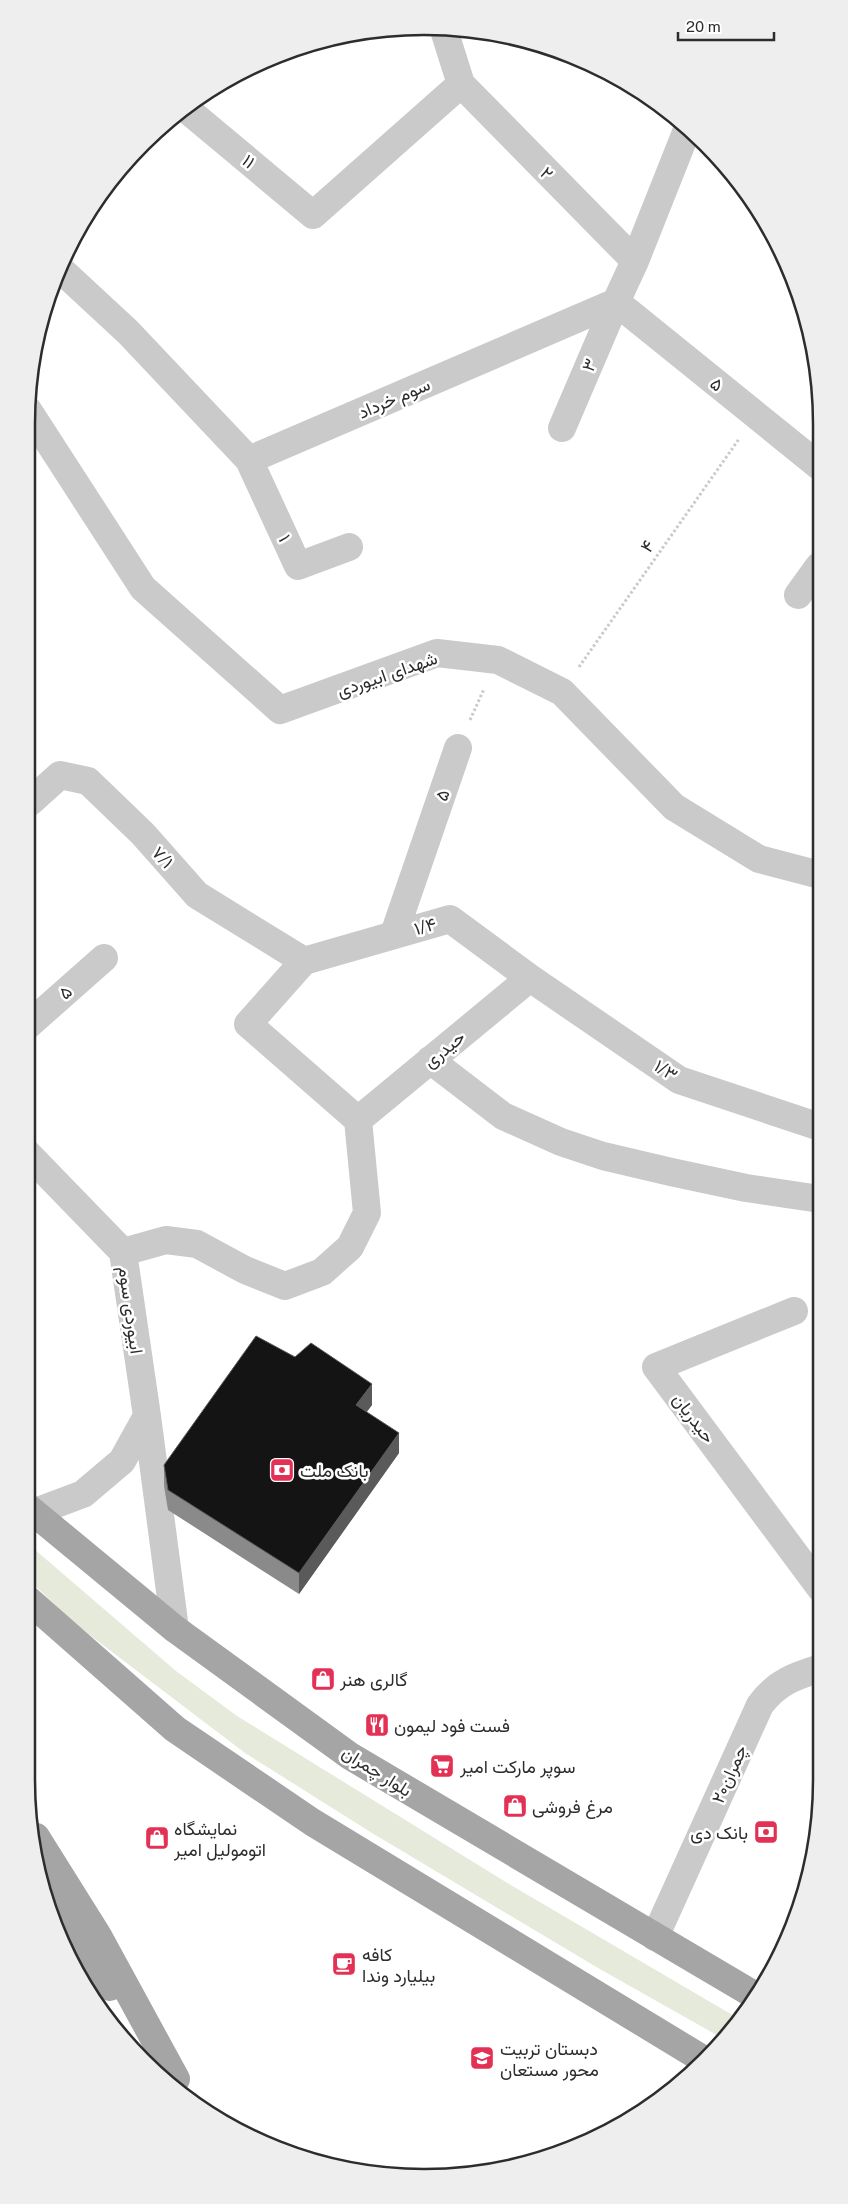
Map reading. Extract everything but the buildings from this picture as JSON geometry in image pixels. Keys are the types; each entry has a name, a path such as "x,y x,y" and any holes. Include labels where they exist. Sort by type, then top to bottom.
{"main road":[{"name":"بلوار چمران","path":"35,1513 174,1629 350,1756 750,1992"},
{"path":"35,1606 183,1734 312,1822 698,2056"},
{"path":"40,1843 98,1936 178,2081"},
{"path":"62,1921 175,2079"}],"street":[{"path":"446,36 461,84"},
{"name":"۱۱","path":"191,113 313,215 461,84"},
{"name":"۲","path":"461,84 635,261"},
{"path":"616,302 635,261 685,136"},
{"path":"65,274 128,332 249,460"},
{"name":"۵","path":"616,302 813,462"},
{"name":"۳","path":"562,428 616,302"},
{"name":"سوم خرداد","path":"249,460 616,302"},
{"name":"شهدای ابیوردی","path":"35,421 143,588 280,710 437,653 498,660 562,692 674,807 759,859 813,873"},
{"name":"۱","path":"249,460 298,566 349,547"},
{"path":"798,596 813,575"},
{"name":"۵","path":"394,934 458,748"},
{"name":"۷/۱","path":"35,795 60,775 88,781 143,834 197,895 304,961"},
{"name":"۱/۴","path":"304,961 450,919 530,978"},
{"name":"۵","path":"35,1019 104,958"},
{"path":"123,1252 166,1240 197,1244 245,1270 285,1286 322,1272 350,1247 367,1213 358,1120 248,1024 304,961"},
{"name":"حیدری","path":"358,1120 530,978"},
{"name":"۱/۳","path":"530,978 679,1080 813,1125"},
{"path":"430,1060 503,1116 561,1142 603,1156 671,1172 746,1188 813,1198"},
{"name":"ابیوردی سوم","path":"35,1161 123,1252 147,1416 174,1629"},
{"name":"حیدریان","path":"794,1311 656,1367 813,1578"},
{"path":"35,1508 83,1494 122,1461 147,1416"},
{"name":"چمران۲۰","path":"655,1937 760,1705 769,1693 793,1677 813,1671"}],"path":[{"name":"۴","path":"562,692 755,415"},
{"path":"458,748 498,660"}],"shaded area":[{"path":"35,1550 176,1671 237,1716 509,1884 734,2016 717,2035 598,1968 372,1833 245,1753 74,1623 35,1586"}],"place":[{"name":"بانک ملت","path":"282,1470"},
{"name":"گالری هنر","path":"323,1679"},
{"name":"فست فود لیمون","path":"377,1725"},
{"name":"سوپر مارکت امیر","path":"442,1766"},
{"name":"مرغ فروشی","path":"515,1806"},
{"name":"بانک دی","path":"766,1832"},
{"name":"نمایشگاه اتومولیل امیر","path":"157,1838"},
{"name":"کافه بیلیارد وندا","path":"344,1964"},
{"name":"دبستان تربیت محور مستعان","path":"482,2058"}]}
